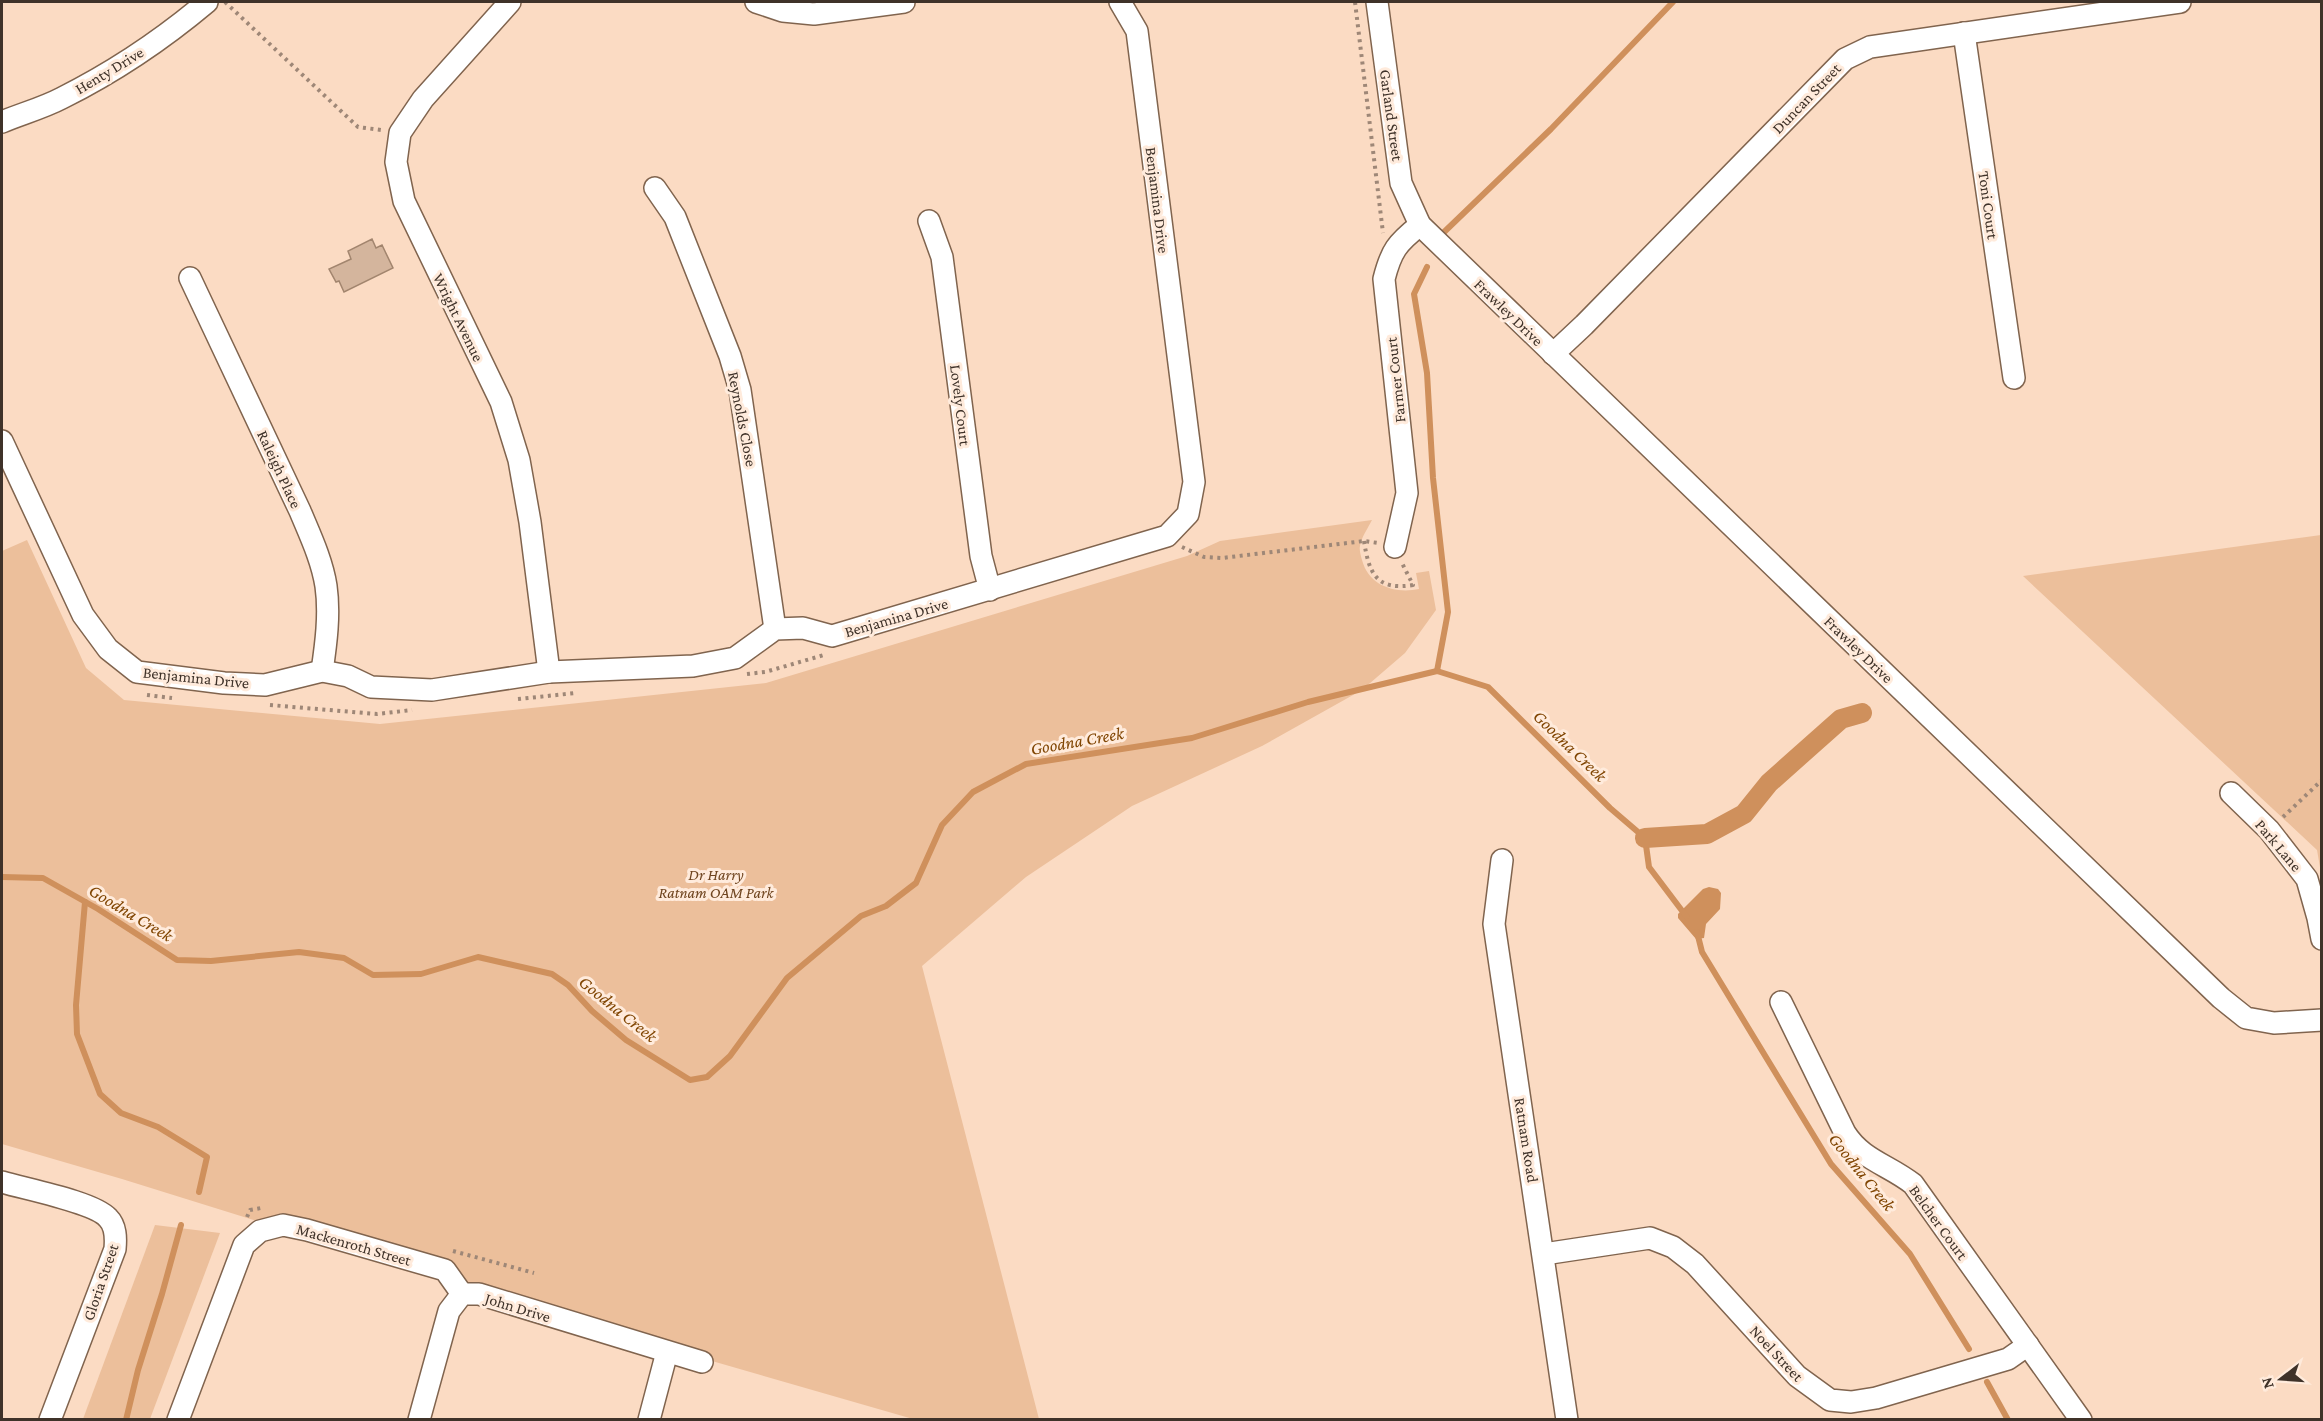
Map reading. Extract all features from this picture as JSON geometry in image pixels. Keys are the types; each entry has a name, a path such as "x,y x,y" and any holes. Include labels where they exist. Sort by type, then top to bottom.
{"street":[{"name":"Henty Drive","path":"2,122 60,99 115,68 174,30 207,2"},
{"name":"Wright Avenue","path":"510,2 423,99 399,133 396,162 404,201 501,402 519,460 530,522 549,672"},
{"path":"756,2 783,11 814,14 904,2"},
{"name":"Benjamina Drive","path":"2,441 83,615 108,650 137,672 224,683 265,684 322,671 348,676 371,687 432,690 549,672 693,666 735,658 775,629 803,628 832,636 1167,536 1188,514 1194,482 1137,31 1120,2"},
{"name":"Garland Street","path":"1377,2 1401,183 1420,225"},
{"name":"Duncan Street","path":"1553,354 1584,326 1845,59 1870,47 2180,2"},
{"name":"Toni Court","path":"1964,33 2014,378"},
{"name":"Reynolds Close","path":"655,188 675,217 730,356 740,390 775,629"},
{"name":"Lovely Court","path":"929,222 942,257 981,556 990,590"},
{"name":"Farmer Court","path":"1395,547 1407,493 1384,279 1390,256 1399,241 1420,225"},
{"name":"Frawley Drive","path":"1420,225 2221,998 2246,1018 2274,1023 2322,1020"},
{"name":"Raleigh Place","path":"190,278 295,500 316,550 326,587 326,637 322,671"},
{"name":"Park Lane","path":"2231,793 2269,830 2307,879 2322,939"},
{"name":"Ratnam Road","path":"1502,860 1494,924 1567,1419"},
{"name":"Belcher Court","path":"1781,1002 1853,1146 1866,1157 1897,1171 1913,1184 2081,1419"},
{"name":"Gloria Street","path":"2,1182 93,1208 108,1218 116,1234 114,1249 50,1419"},
{"name":"Mackenroth Street","path":"178,1419 244,1245 260,1231 282,1225 307,1230 445,1270 462,1294"},
{"name":"Noel Street","path":"1544,1254 1650,1238 1673,1247 1695,1264 1797,1376 1830,1401 1851,1402 1876,1398 2008,1359 2028,1345"},
{"name":"John Drive","path":"419,1419 449,1311 462,1294 479,1294 702,1362"},
{"path":"649,1419 667,1352"}],"path":[{"path":"225,2 358,127 399,133"},
{"path":"1355,2 1383,234 1390,256"},
{"path":"1167,536 1196,554 1222,558 1365,541 1395,547 1413,585 1399,588 1385,584 1374,577 1367,563 1365,541"},
{"path":"2269,830 2322,780"}],"green space":[{"name":"Dr Harry Ratnam OAM Park","path":"1372,520 1360,549 1365,569 1370,576 1392,589 1410,590 1419,589 1416,573 1429,571 1436,610 1405,653 1362,690 1262,746 1132,806 1026,877 922,966 1039,1419 913,1419 615,1333 122,1179 2,1144 2,551 27,540 86,668 124,700 380,724 766,683 1187,556 1220,541"},
{"path":"2322,535 2321,873 2317,850 2023,576"},
{"path":"155,1225 220,1233 150,1419 83,1419"}],"shaded area":[{"path":"1709,887 1718,889 1721,893 1720,909 1706,924 1704,938 1696,939 1678,918 1678,914 1703,889"}],"building":[{"path":"372,239 376,248 382,245 393,268 344,292 339,281 336,282 329,269 351,259 348,251"}],"waterway":[{"path":"1441,235 1551,129 1673,2"},
{"path":"1427,267 1414,294 1427,373 1433,478 1448,612 1437,671"},
{"name":"Goodna Creek","path":"2,877 43,878 98,909 177,960 211,961 299,952 344,958 373,975 421,974 478,957 552,974 568,985 592,1011 626,1040 690,1080 707,1077 730,1056 787,978 861,916 886,906 916,883 942,825 973,792 1026,764 1192,738 1308,702 1437,671 1488,687 1610,808 1645,838 1649,867 1686,916"},
{"path":"1645,838 1707,834 1744,814 1769,783 1841,719 1862,713"},
{"path":"85,902 76,1005 77,1034 100,1094 121,1113 158,1127 207,1157 199,1192"},
{"name":"Goodna Creek","path":"1697,932 1702,952 1831,1164 1910,1254 1969,1349"},
{"path":"126,1420 138,1370 181,1225"},
{"name":"Goodna Creek","path":"1987,1382 2008,1420"}]}
